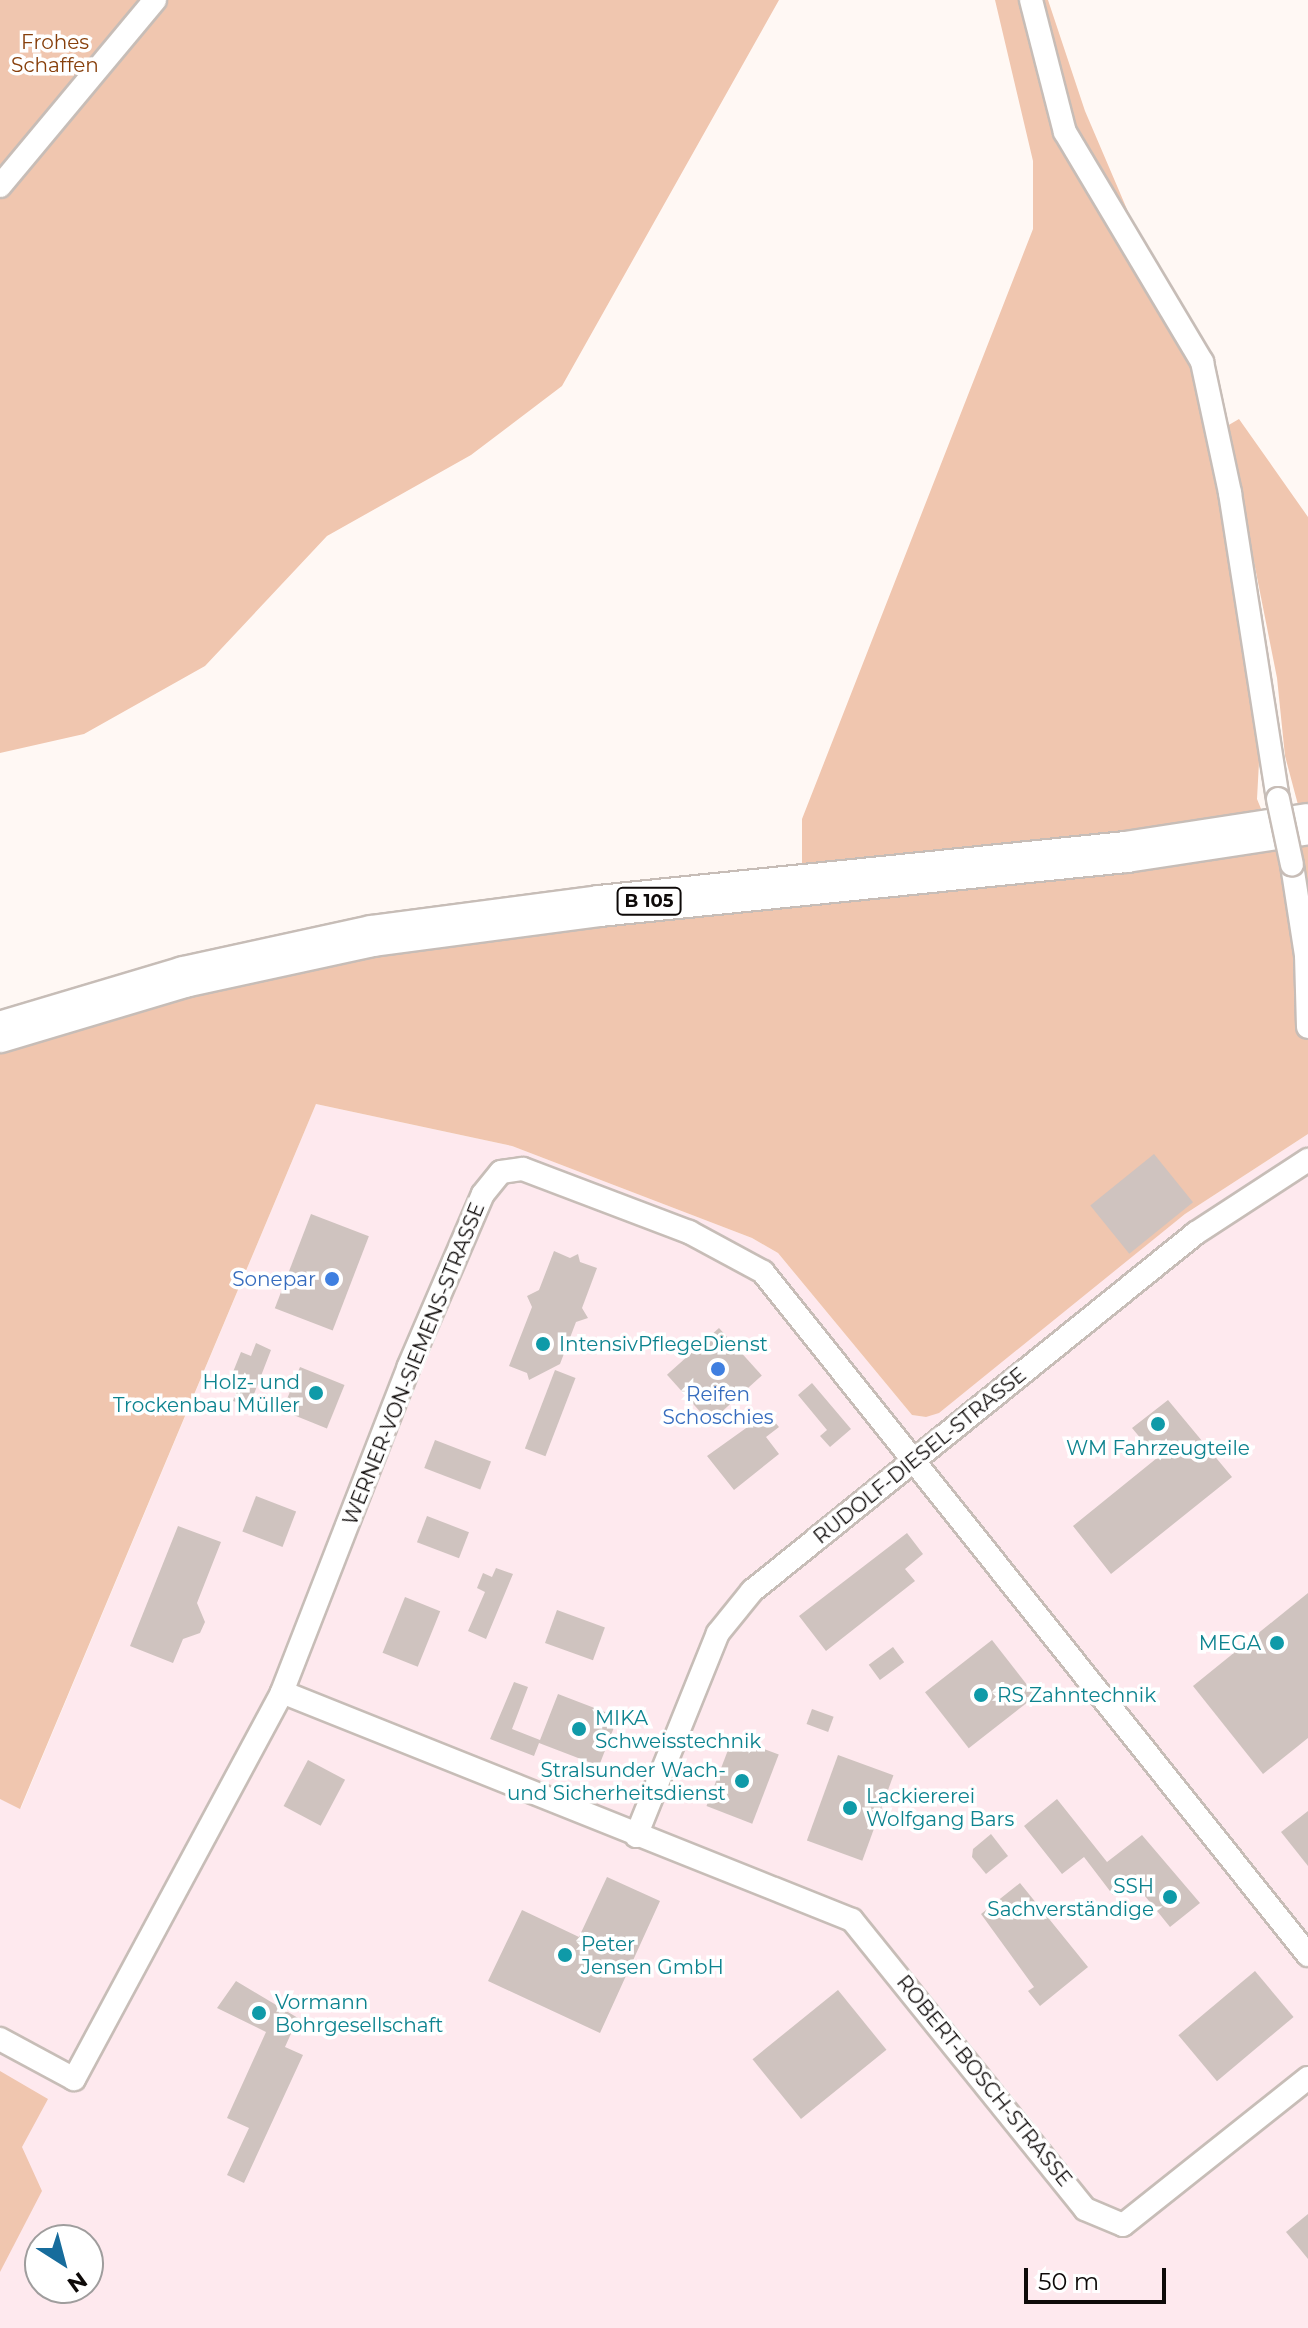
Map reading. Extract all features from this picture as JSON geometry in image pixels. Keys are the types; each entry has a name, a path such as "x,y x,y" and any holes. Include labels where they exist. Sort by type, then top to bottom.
{"highway":[{"name":"B 105","path":"0,1032 184,977 372,936 599,906 1111,854 1293,812"}],"street":[{"path":"3,177 155,0"},
{"path":"1031,0 1065,132 1202,362 1293,812 1292,865 1306,955 1308,1027"},
{"name":"RUDOLF-DIESEL-STRASSE","path":"636,1836 712,1646 731,1613 913,1461 1196,1233 1308,1160"},
{"name":"WERNER-VON-SIEMENS-STRASSE","path":"0,2039 74,2079 282,1692 408,1368 483,1194 501,1172 523,1169 675,1227 763,1272 913,1461"},
{"path":"913,1461 1308,1955"},
{"path":"282,1692 636,1836"},
{"name":"ROBERT-BOSCH-STRASSE","path":"636,1836 852,1920 1085,2209 1123,2225 1308,2078"}],"shaded area":[{"path":"316,1104 512,1146 752,1238 778,1253 912,1415 926,1417 1185,1214 1308,1134 1308,2328 0,2328 0,1799 21,1808"}],"green space":[{"name":"Frohes Schaffen","path":"0,0 779,0 562,386 471,455 327,536 205,666 84,734 0,753"},
{"path":"995,0 1048,0 1085,111 1194,366 1231,558 1260,744 1257,799 1266,821 802,877 802,819 1033,229 1033,161"},
{"path":"1239,419 1308,517 1308,814 1301,816 1285,756 1277,678 1227,426"},
{"path":"1308,836 1308,1134 1185,1214 939,1413 926,1417 912,1415 778,1253 752,1238 512,1146 316,1104 20,1809 0,1799 0,1045 146,999 431,939"},
{"path":"0,2071 48,2099 22,2147 42,2191 0,2272"}],"building":[{"path":"1154,1154 1193,1202 1129,1254 1090,1206"},
{"path":"311,1214 369,1236 333,1331 275,1308"},
{"name":"IntensivPflegeDienst","path":"554,1251 570,1258 578,1254 580,1262 597,1268 582,1308 588,1318 576,1322 560,1364 529,1380 527,1373 509,1366 532,1307 527,1296 539,1290"},
{"path":"719,1328 762,1376 710,1422 667,1375"},
{"path":"256,1343 271,1350 249,1407 233,1401 239,1386 229,1382 241,1352 251,1356"},
{"name":"Holz- und Trockenbau Müller","path":"300,1367 345,1385 327,1429 282,1411"},
{"path":"555,1370 576,1378 545,1456 525,1448"},
{"path":"812,1383 851,1429 830,1447 820,1436 827,1430 798,1395"},
{"path":"1168,1400 1232,1477 1111,1574 1073,1526 1157,1458 1132,1428"},
{"path":"767,1413 779,1427 766,1437 779,1454 734,1490 707,1456"},
{"path":"435,1440 491,1462 480,1490 424,1468"},
{"path":"256,1496 296,1511 283,1547 242,1531"},
{"path":"427,1516 469,1532 459,1558 417,1542"},
{"path":"178,1526 221,1542 197,1603 205,1622 200,1633 183,1639 173,1663 130,1646"},
{"path":"907,1533 923,1554 905,1569 915,1581 826,1651 799,1616"},
{"path":"496,1568 513,1574 486,1639 468,1631 485,1592 477,1588 483,1573 492,1577"},
{"name":"MEGA","path":"1308,1593 1308,1738 1263,1774 1193,1686"},
{"path":"405,1597 440,1611 418,1667 383,1653"},
{"path":"557,1610 605,1627 593,1660 545,1643"},
{"name":"RS Zahntechnik","path":"992,1640 1036,1696 969,1748 925,1692"},
{"path":"893,1647 904,1662 880,1680 869,1665"},
{"name":"MIKA Schweisstechnik","path":"514,1682 528,1687 512,1729 540,1740 558,1694 618,1717 599,1766 539,1743 534,1756 490,1739"},
{"path":"812,1709 834,1717 828,1732 807,1724"},
{"name":"Stralsunder Wach- und Sicherheitsdienst","path":"733,1737 779,1755 752,1824 706,1806"},
{"name":"Lackiererei Wolfgang Bars","path":"838,1755 893,1775 862,1861 807,1841"},
{"path":"308,1760 345,1780 321,1826 284,1806"},
{"path":"1057,1799 1107,1862 1142,1835 1200,1903 1170,1927 1132,1880 1113,1895 1084,1857 1062,1874 1024,1826"},
{"path":"1308,1811 1308,1866 1281,1832"},
{"path":"991,1834 1008,1856 986,1874 972,1857 973,1849"},
{"name":"Peter Jensen GmbH","path":"607,1877 660,1901 600,2033 488,1981 522,1910 579,1937"},
{"path":"1020,1883 1088,1967 1040,2006 1028,1991 1034,1987 981,1914"},
{"path":"1255,1971 1294,2017 1217,2081 1178,2035"},
{"path":"236,1981 298,2018 285,2047 303,2055 244,2183 227,2175 249,2128 227,2118 266,2032 217,2008"},
{"path":"838,1990 886,2050 801,2119 753,2059"},
{"path":"1308,2214 1308,2259 1286,2232"}],"place":[{"name":"Sonepar","path":"332,1279"},
{"name":"IntensivPflegeDienst","path":"543,1344"},
{"name":"Reifen Schoschies","path":"718,1369"},
{"name":"Holz- und Trockenbau Müller","path":"316,1393"},
{"name":"WM Fahrzeugteile","path":"1158,1424"},
{"name":"MEGA","path":"1277,1643"},
{"name":"RS Zahntechnik","path":"981,1695"},
{"name":"MIKA Schweisstechnik","path":"579,1729"},
{"name":"Stralsunder Wach- und Sicherheitsdienst","path":"742,1781"},
{"name":"Lackiererei Wolfgang Bars","path":"850,1808"},
{"name":"SSH Sachverständige","path":"1170,1897"},
{"name":"Peter Jensen GmbH","path":"565,1955"},
{"name":"Vormann Bohrgesellschaft","path":"259,2013"}]}
